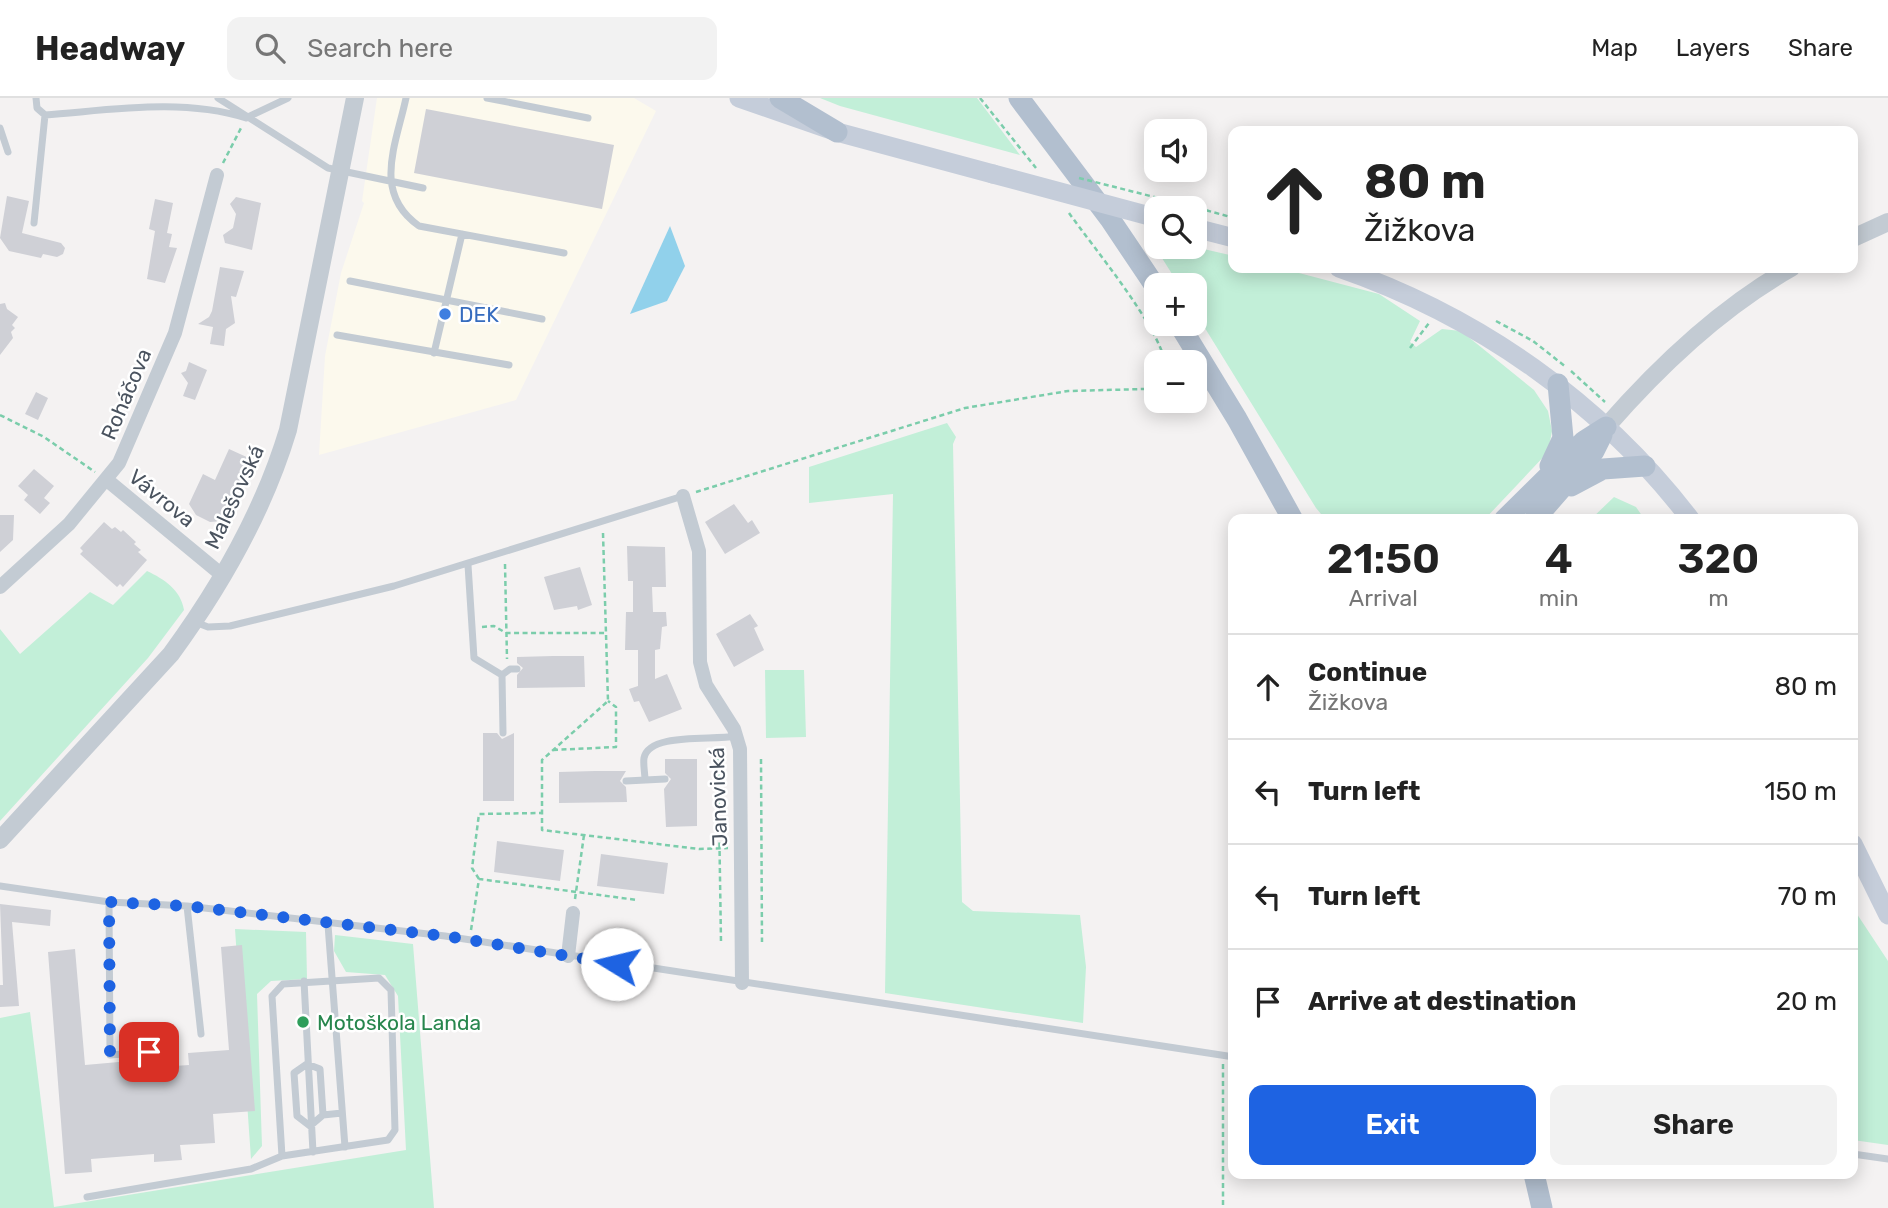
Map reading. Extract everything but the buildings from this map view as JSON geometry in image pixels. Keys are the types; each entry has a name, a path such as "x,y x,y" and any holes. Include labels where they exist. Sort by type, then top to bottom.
{"main road":[{"path":"739,98 837,132 1144,215"},
{"path":"780,98 837,132"},
{"path":"1018,98 1110,219 1146,273"},
{"path":"1207,231 1228,236"},
{"path":"1354,273 1384,283 1484,333 1558,384 1645,466 1686,514"},
{"path":"1187,336 1290,514"},
{"path":"1536,514 1563,438 1558,384"},
{"path":"1237,419 1306,514"},
{"path":"1545,492 1584,442 1606,427"},
{"path":"1513,514 1545,492 1590,474 1618,467 1645,466"},
{"path":"1858,854 1888,915"},
{"path":"1535,1179 1542,1208"}],"street":[{"name":"Malešovská","path":"0,840 142,686 195,622 270,483 288,430 355,98"},
{"name":"Roháčova","path":"0,587 69,524 119,463 175,332 217,175"},
{"path":"1858,236 1888,222"},
{"path":"1606,427 1651,377 1696,336 1750,291 1782,273"},
{"name":"Vávrova","path":"107,480 222,575"},
{"name":"Janovická","path":"683,496 699,551 700,662 706,685 736,736 740,748 742,983"},
{"path":"568,956 573,913"}],"lane":[{"path":"36,98 37,108 45,115 185,104 224,110 246,118 288,98"},
{"path":"218,98 320,164 340,171 423,188"},
{"path":"406,98 389,182 394,200 406,217 419,226 564,253"},
{"path":"487,98 588,118"},
{"path":"34,223 45,115"},
{"path":"0,128 8,152"},
{"path":"434,352 462,234"},
{"path":"350,281 542,319"},
{"path":"337,335 509,365"},
{"path":"195,622 208,627 230,626 468,565 683,496"},
{"path":"468,565 474,658 502,675"},
{"path":"502,675 514,669"},
{"path":"502,675 503,733"},
{"path":"645,780 644,756 652,745 663,741 718,740 736,736"},
{"path":"626,781 665,779"},
{"path":"0,886 109,902 187,906 328,925 445,936 1228,1057"},
{"path":"109,902 110,1055 149,1052"},
{"path":"187,906 201,1034"},
{"path":"328,925 345,1147"},
{"path":"88,1197 251,1169 282,1156 388,1140 395,1130 391,990 379,978 282,984 272,996 282,1156"},
{"path":"304,981 313,1152"},
{"path":"307,1064 320,1069 323,1115"},
{"path":"307,1064 294,1073 297,1116 310,1126"},
{"path":"310,1126 323,1115 342,1114"},
{"path":"1858,1155 1888,1159"}],"path":[{"path":"980,98 1041,170 1029,165"},
{"path":"217,175 246,118"},
{"path":"1068,175 1228,216"},
{"path":"1064,205 1128,295 1162,350"},
{"path":"1410,348 1437,308"},
{"path":"683,496 965,408 1068,391 1144,389"},
{"name":"Vávrova","path":"0,415 44,437 107,480"},
{"path":"602,522 608,701 541,760 542,830 699,849 761,847"},
{"path":"505,554 506,633 514,669"},
{"path":"471,628 494,626 506,633 606,633"},
{"path":"553,750 616,747 616,707 608,701"},
{"path":"718,740 721,942"},
{"path":"761,759 762,942"},
{"path":"470,940 479,879 472,868 479,814 542,813"},
{"path":"573,913 584,835"},
{"path":"479,879 638,900"},
{"path":"1223,1056 1223,1208"}],"shaded area":[{"name":"DEK","path":"377,98 634,98 656,111 516,400 319,455 325,356 341,273 364,203 362,201"}],"green space":[{"path":"820,98 977,98 1020,155 840,106"},
{"path":"1207,250 1228,255 1228,273 1299,273 1379,294 1420,321 1410,342 1416,347 1442,329 1461,331 1534,390 1548,411 1552,431 1548,452 1490,514 1321,514 1207,331 1207,273 1171,273 1163,259 1207,259"},
{"path":"947,423 956,437 953,444 962,902 973,911 1080,915 1086,967 1083,1023 885,993 893,494 809,503 809,467"},
{"path":"1614,497 1636,507 1641,514 1596,514"},
{"path":"147,571 171,586 184,610 148,658 0,821 0,629 20,654 90,592 113,605"},
{"path":"765,670 804,670 806,737 766,738"},
{"path":"1858,916 1888,961 1888,1145 1858,1141"},
{"path":"235,929 306,932 307,979 271,981 257,994 262,1146 251,1159"},
{"path":"335,935 413,944 434,1208 0,1208 0,1018 30,1012 54,1207 406,1150 398,996 385,975 346,972 334,951"}],"water":[{"path":"670,226 685,266 667,301 630,314"}],"place":[{"name":"DEK","path":"445,314"},
{"name":"Motoškola Landa","path":"303,1022"}],"route":[{"path":"149,1052 110,1055 109,902 187,906 208,911 328,925 445,936 617,964"}]}
